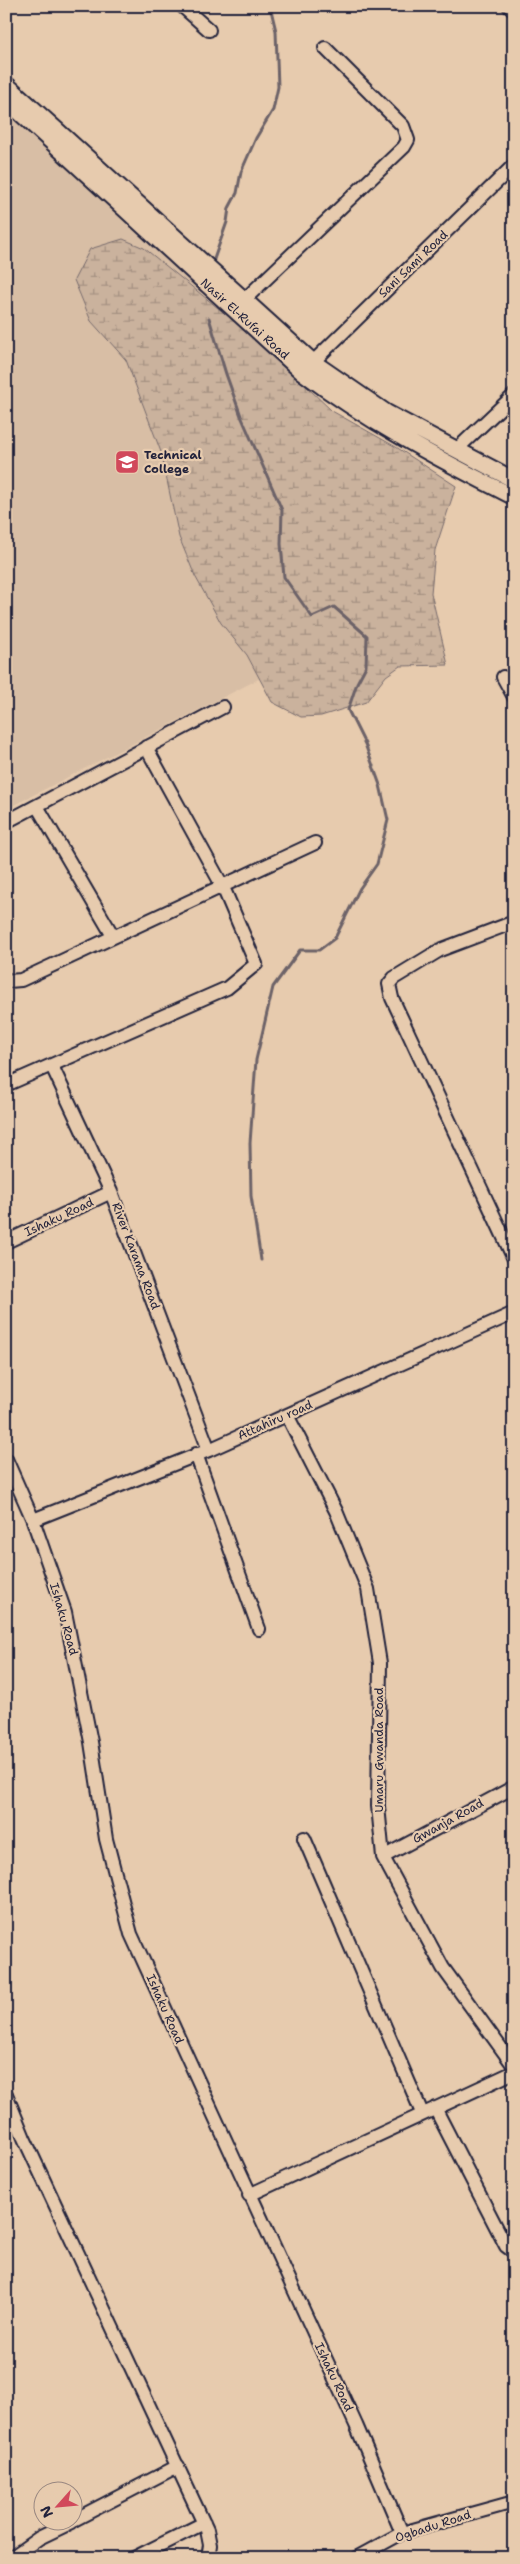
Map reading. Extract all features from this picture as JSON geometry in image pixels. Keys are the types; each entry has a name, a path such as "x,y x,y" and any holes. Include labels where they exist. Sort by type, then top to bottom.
{"main road":[{"name":"Nasir El-Rufai Road","path":"6,84 301,371 342,402 381,426 514,497"},
{"name":"Nasir El-Rufai Road","path":"6,100 313,362 387,414 514,480"}],"street":[{"path":"182,6 209,30"},
{"path":"509,6 514,11"},
{"path":"243,301 404,147 408,140 403,126 325,48"},
{"name":"Sani Sami Road","path":"313,362 514,165"},
{"path":"456,450 514,394"},
{"path":"503,676 514,697"},
{"path":"6,822 224,706"},
{"path":"6,1085 227,988 256,964 223,887 146,747"},
{"path":"37,806 113,936"},
{"path":"6,979 9,981 21,980 315,843"},
{"path":"514,922 440,950 394,978 389,984 392,998 514,1259"},
{"name":"River Karama Road","path":"52,1066 111,1192 209,1450"},
{"name":"Ishaku Road","path":"6,1242 111,1192"},
{"name":"Attahiru road","path":"33,1520 209,1450 514,1313"},
{"name":"Umaru Gwanda Road","path":"287,1415 336,1511 368,1589 380,1663 378,1806 383,1857 443,1968 514,2066"},
{"path":"196,1454 259,1629"},
{"name":"Ishaku Road","path":"6,1459 33,1520 64,1612 75,1654 106,1839 132,1934 249,2195 356,2425 402,2533"},
{"name":"Gwanja Road","path":"383,1857 514,1787"},
{"path":"304,1838 422,2113"},
{"path":"249,2195 422,2113 514,2072"},
{"path":"6,2094 24,2138 204,2523 209,2552 218,2558"},
{"path":"435,2108 506,2246 514,2252"},
{"path":"82,2516 178,2466"},
{"name":"Ogbadu Road","path":"356,2558 402,2533 514,2502"},
{"path":"134,2558 204,2523"},
{"path":"11,2558 51,2532"}],"shaded area":[{"name":"Technical College","path":"6,109 199,287 214,343 321,647 6,809"}],"green space":[{"path":"123,239 144,248 260,342 332,411 396,447 456,486 435,550 431,593 448,665 400,666 386,676 366,702 321,716 301,717 272,702 247,655 221,623 195,576 179,537 161,452 126,360 91,321 74,280 90,249"}],"waterway":[{"path":"213,262 227,222 229,208 237,193 241,172 256,138 273,110 278,87 276,31 270,6"},
{"path":"209,318 241,416 282,510 281,544 284,577 312,617 334,607 367,636 366,666 357,683 348,710 365,744 380,785 388,820 377,864 360,888 335,938 319,950 300,950 273,987 256,1060 250,1143 251,1196 261,1260"}],"place":[{"name":"Technical College","path":"127,462"}]}
